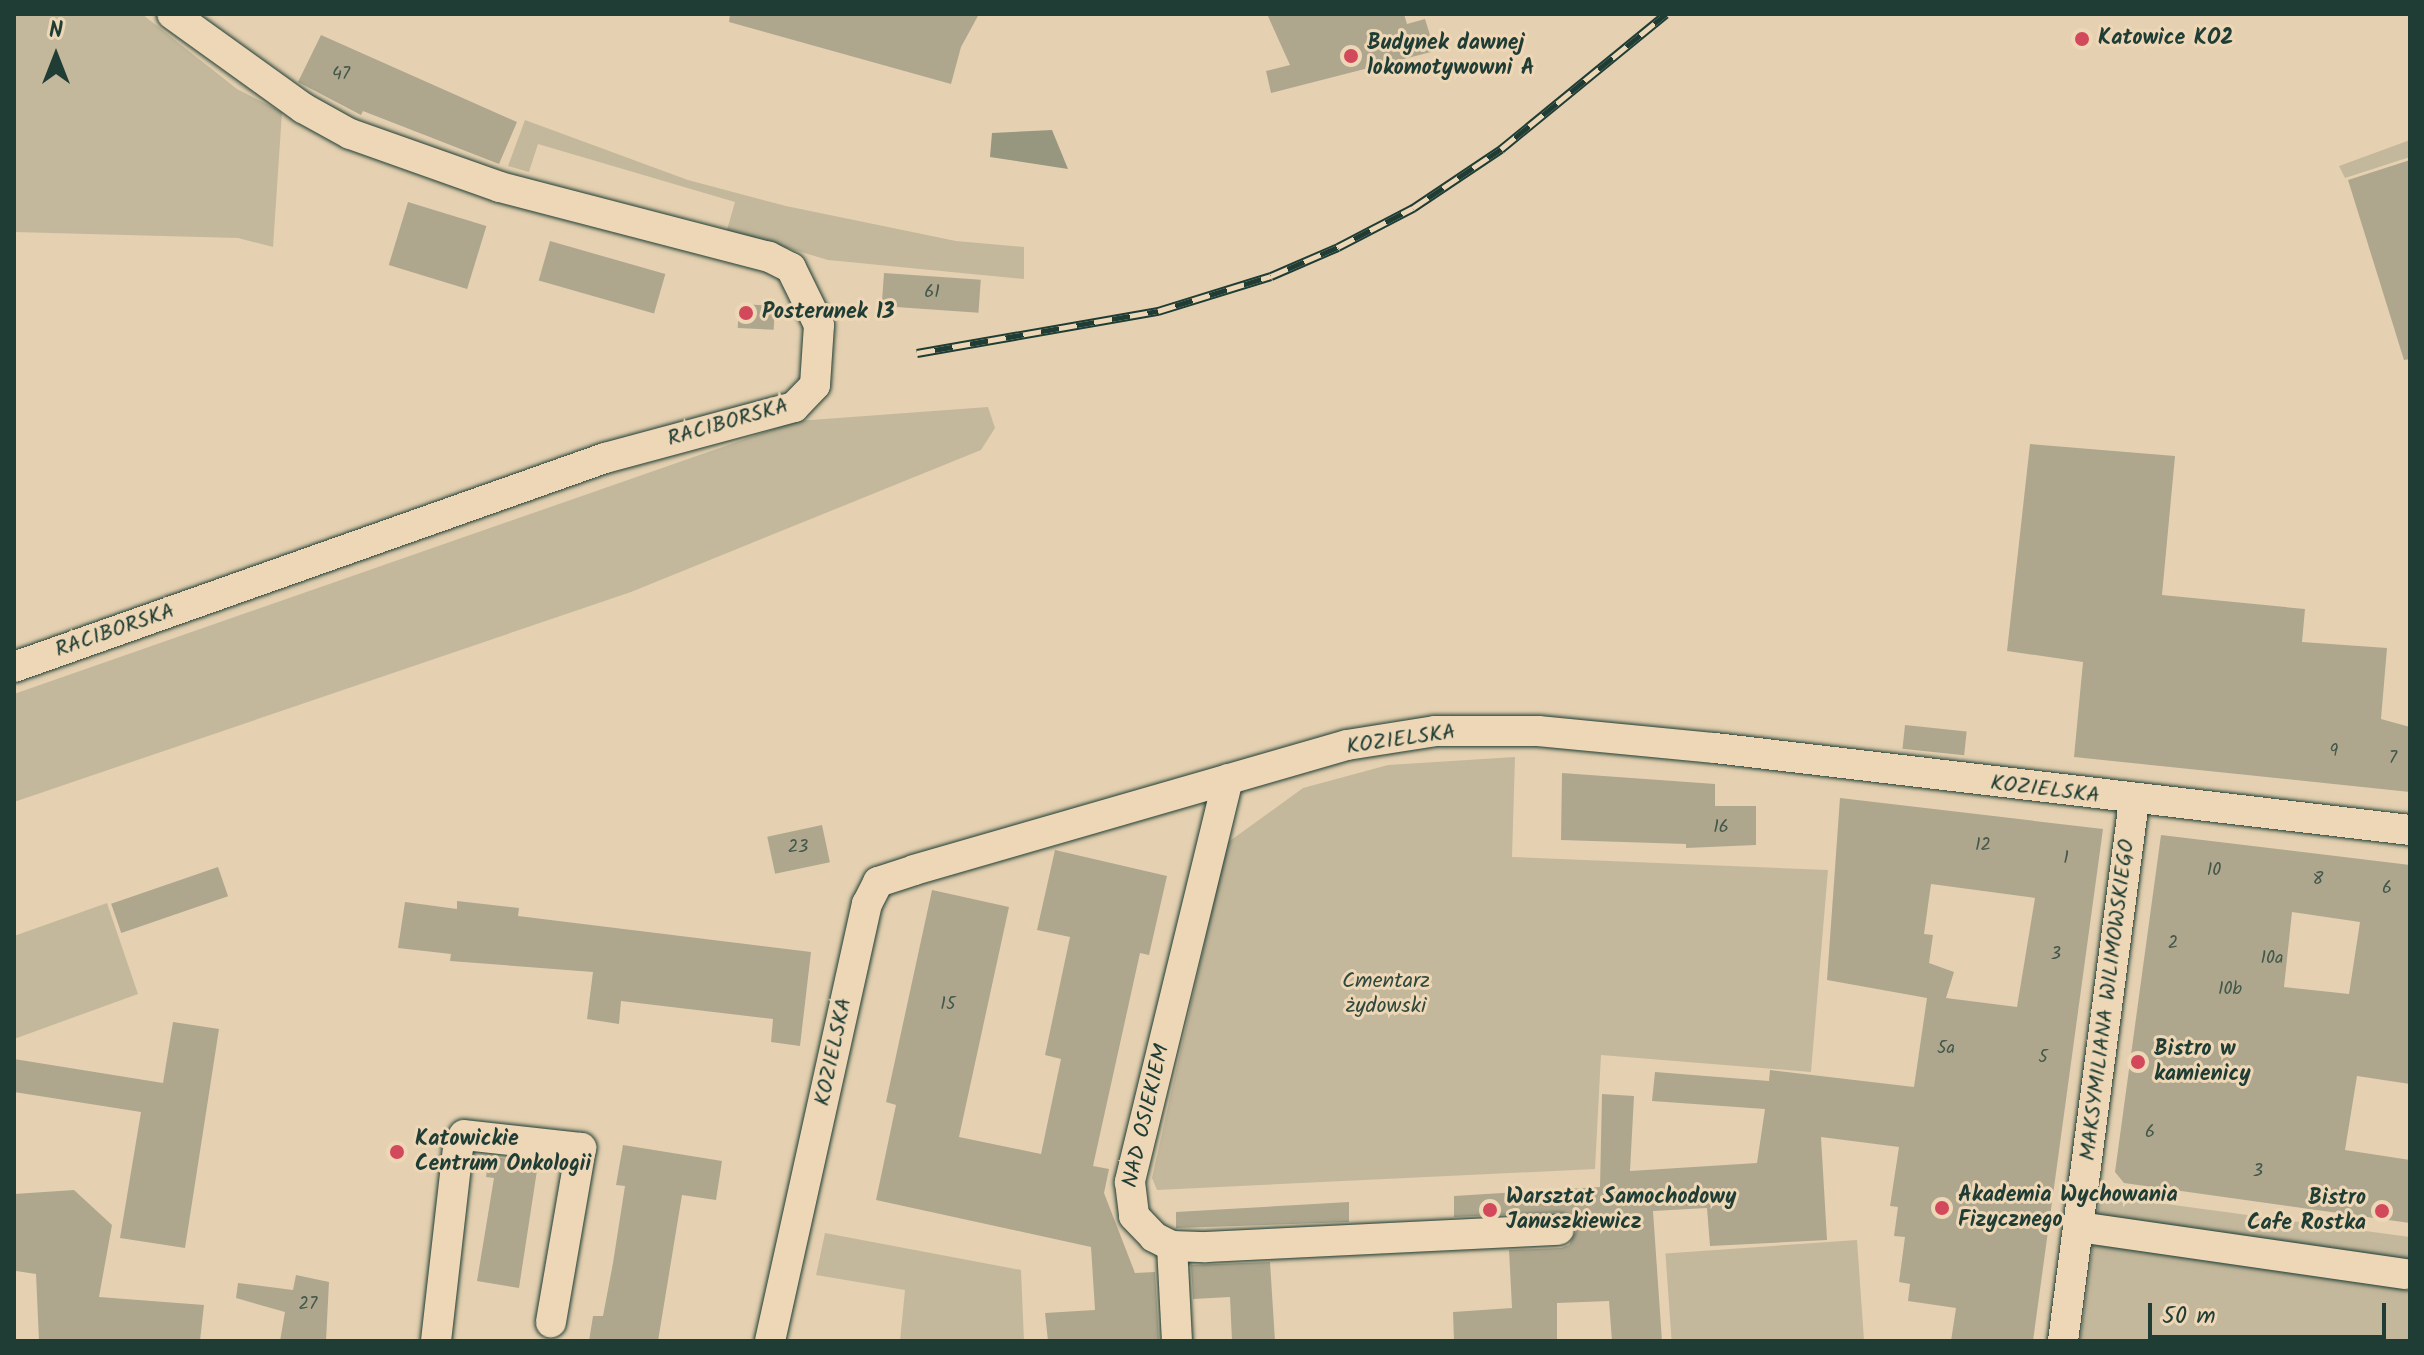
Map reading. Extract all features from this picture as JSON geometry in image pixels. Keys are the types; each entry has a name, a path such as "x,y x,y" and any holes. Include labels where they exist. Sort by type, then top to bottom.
{"street":[{"name":"RACIBORSKA","path":"14,667 605,458 794,407 815,385 819,325 791,268 769,257 500,187 350,134 303,108 172,14"},
{"name":"KOZIELSKA","path":"770,1341 867,904 878,882 1347,745 1435,731 1538,731 2410,830"},
{"name":"NAD OSIEKIEM","path":"1172,1246 1154,1237 1134,1216 1130,1182 1228,779"},
{"name":"MAKSYMILIANA WILIMOWSKIEGO","path":"2063,1341 2134,801"},
{"path":"436,1341 458,1147 464,1135 581,1148 551,1322"},
{"path":"2079,1227 2407,1274"},
{"path":"1177,1341 1172,1246 1559,1230"}],"green space":[{"path":"14,14 142,14 237,89 282,112 273,247 238,238 14,232"},
{"path":"525,120 688,180 786,206 956,241 1024,247 1024,279 828,260 727,230 735,202 538,144 529,172 508,166"},
{"path":"2410,140 2410,157 2345,178 2339,166"},
{"path":"988,407 995,428 981,450 631,592 14,802 14,694 797,421"},
{"name":"Cmentarz żydowski","path":"1515,757 1512,857 1828,870 1811,1072 1601,1055 1595,1169 1157,1190 1152,1178 1227,843 1303,788 1388,765"},
{"path":"107,903 138,994 14,1039 14,936"},
{"path":"2100,1195 2410,1237 2410,1341 2080,1341"},
{"path":"825,1233 1021,1270 1024,1341 900,1341 905,1290 816,1275"},
{"path":"1857,1240 1864,1341 1672,1341 1665,1253"}],"shaded area":[{"path":"1052,130 1068,169 990,157 992,133"}],"building":[{"path":"730,14 979,14 961,47 951,84 729,22"},
{"name":"Budynek dawnej lokomotywowni A","path":"1267,14 1404,14 1407,24 1425,19 1435,51 1271,93 1266,71 1290,65"},
{"path":"321,35 517,122 499,164 363,111 361,115 298,82"},
{"path":"2410,160 2410,359 2404,360 2348,180"},
{"path":"408,202 486,226 467,289 389,265"},
{"path":"550,241 665,274 654,313 539,280"},
{"path":"884,273 981,280 978,313 882,306"},
{"name":"Posterunek 13","path":"739,304 775,306 774,330 738,328"},
{"path":"2030,444 2175,456 2162,595 2305,609 2302,642 2387,648 2381,719 2410,727 2410,792 2074,757 2083,662 2007,651"},
{"path":"1905,725 1967,731 1964,755 1902,749"},
{"path":"1562,773 1715,784 1715,806 1756,806 1756,845 1686,848 1686,844 1561,840"},
{"path":"1840,798 2103,829 2033,1341 1951,1341 1956,1308 1908,1301 1910,1284 1899,1282 1905,1237 1894,1236 1898,1207 1890,1206 1899,1147 1821,1137 1827,1240 1710,1246 1707,1208 1653,1211 1662,1341 1612,1341 1609,1301 1557,1303 1557,1341 1454,1341 1453,1312 1512,1308 1509,1250 1561,1248 1569,1245 1577,1230 1574,1220 1559,1212 1454,1217 1454,1196 1600,1187 1602,1094 1634,1096 1630,1171 1757,1163 1765,1109 1652,1101 1655,1072 1769,1081 1770,1070 1914,1087 1927,998 1827,980","holes":["1931,884 2035,898 2017,1007 1946,998 1954,972 1929,963 1933,935 1924,934"]},
{"path":"822,825 830,862 775,874 767,837"},
{"path":"2161,835 2410,865 2410,1084 2357,1076 2345,1150 2410,1160 2410,1223 2124,1183 2115,1172","holes":["2292,912 2360,922 2349,994 2284,987"]},
{"path":"1055,850 1167,876 1149,955 1140,953 1093,1166 1109,1169 1104,1193 1135,1273 1155,1272 1159,1341 1048,1341 1045,1313 1095,1310 1091,1247 876,1200 896,1105 886,1102 932,890 1009,907 959,1137 1041,1154 1061,1059 1045,1055 1070,937 1037,930"},
{"path":"218,867 228,896 121,933 111,904"},
{"path":"457,901 519,908 518,916 811,952 800,1046 771,1042 773,1019 621,1001 619,1024 587,1019 593,972 450,961 451,954 398,948 405,902 457,909"},
{"path":"173,1022 219,1029 185,1248 120,1238 141,1112 14,1092 14,1059 163,1083"},
{"path":"623,1145 722,1161 716,1200 682,1195 658,1341 589,1341 593,1316 603,1316 613,1263 625,1186 616,1185"},
{"path":"489,1156 538,1164 519,1288 477,1281 494,1178 486,1177"},
{"path":"74,1190 112,1225 99,1297 204,1305 200,1341 39,1341 36,1274 16,1271 14,1194"},
{"path":"1349,1202 1349,1222 1176,1228 1176,1212"},
{"path":"1270,1262 1275,1341 1232,1341 1230,1297 1193,1299 1191,1265"},
{"path":"296,1275 329,1282 326,1341 280,1341 285,1312 236,1298 238,1283 293,1290"}],"railway":[{"path":"917,353 1158,311 1271,276 1338,247 1413,208 1501,149 1666,14"}],"place":[{"name":"Katowice KO2","path":"2082,39"},
{"name":"Budynek dawnej lokomotywowni A","path":"1351,56"},
{"name":"Posterunek 13","path":"746,313"},
{"name":"Bistro w kamienicy","path":"2138,1062"},
{"name":"Katowickie Centrum Onkologii","path":"397,1152"},
{"name":"Akademia Wychowania Fizycznego","path":"1942,1208"},
{"name":"Warsztat Samochodowy Januszkiewicz","path":"1490,1210"},
{"name":"Bistro Cafe Rostka","path":"2382,1211"}]}
